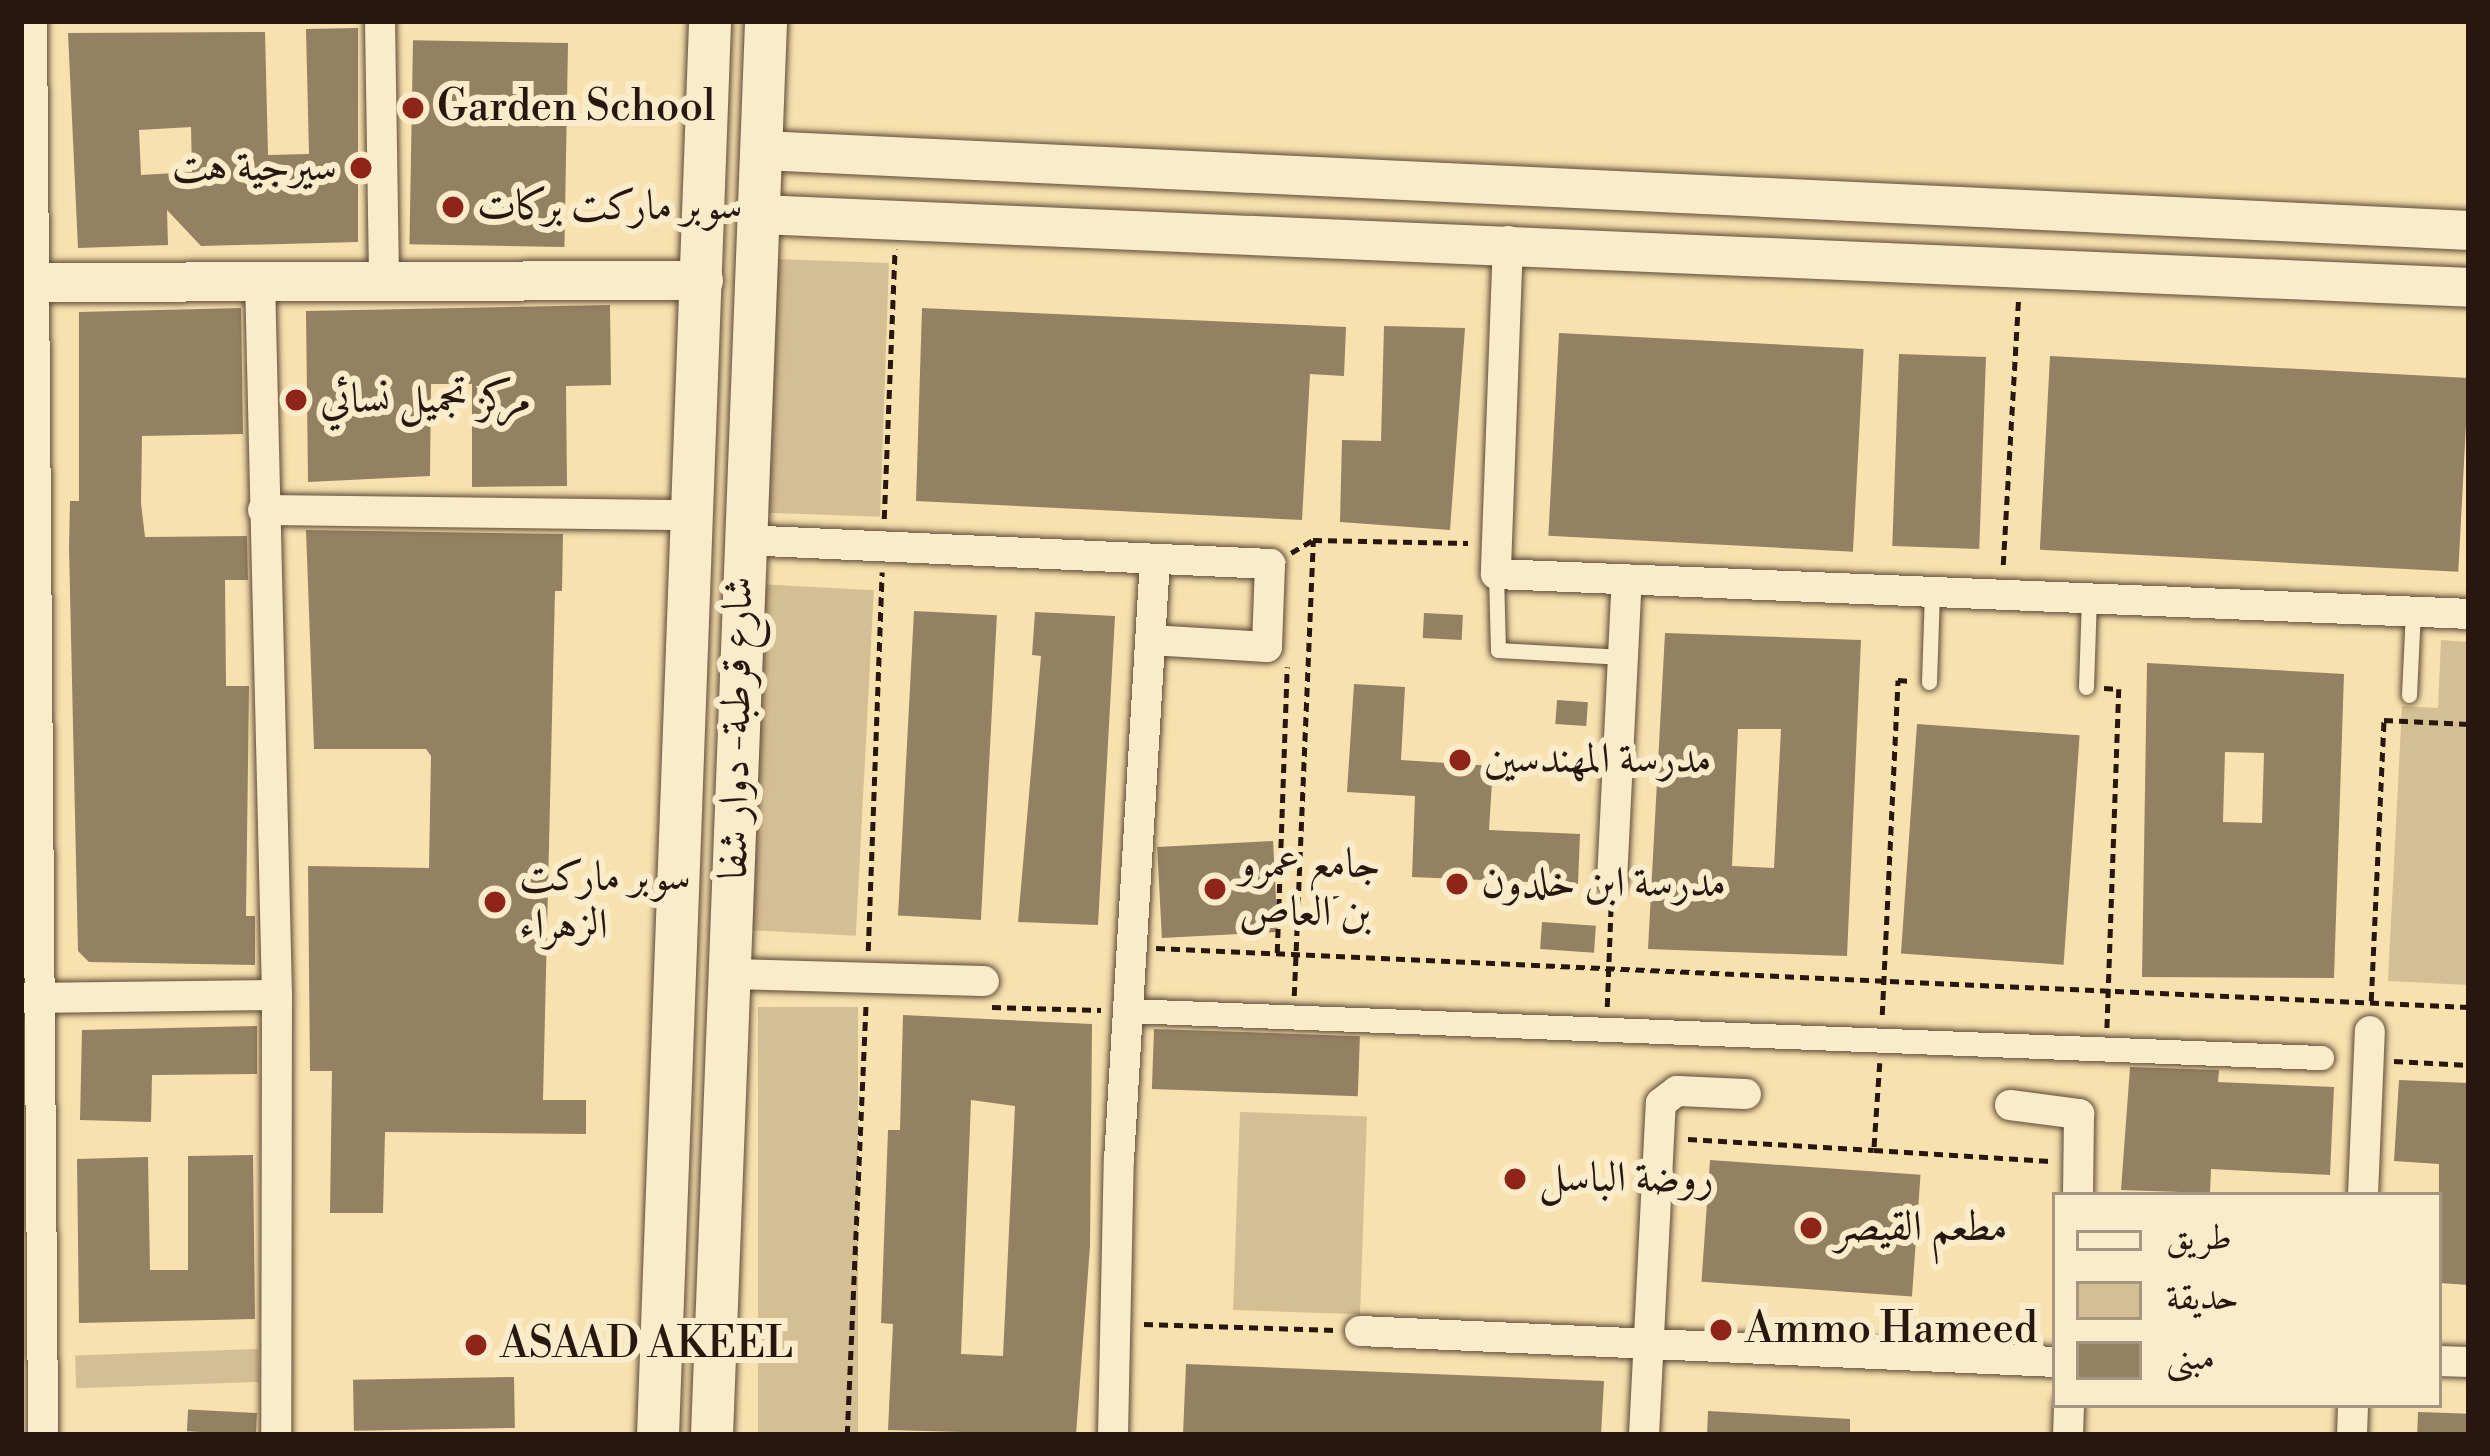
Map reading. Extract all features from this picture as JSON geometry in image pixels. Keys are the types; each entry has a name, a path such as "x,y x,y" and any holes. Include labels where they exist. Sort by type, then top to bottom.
{"main road":[{"path":"658,1435 697,515 710,21"},
{"name":"شارع قرطبة- دوار شفا","path":"712,1435 742,540 766,21"},
{"path":"686,782 737,783"}],"street":[{"path":"32,21 27,282 31,997 44,1435"},
{"path":"380,21 384,278"},
{"path":"762,150 2469,230"},
{"path":"2020,265 2024,207"},
{"path":"759,214 1508,241 2469,287"},
{"path":"1508,241 1497,558 1627,579 2469,614"},
{"path":"260,279 277,995 276,1435"},
{"path":"27,282 703,280"},
{"path":"262,510 697,515"},
{"path":"742,540 1283,563 1267,646 1150,640"},
{"path":"1113,1435 1132,947 1155,560"},
{"path":"1612,881 1627,579"},
{"path":"731,974 984,981"},
{"path":"31,997 277,995"},
{"path":"1129,1011 2322,1058"},
{"path":"2363,1192 2370,1016"},
{"path":"1644,1435 1659,1137 1668,1094 1746,1094"},
{"path":"2010,1105 2076,1110 2078,1192"},
{"path":"1360,1330 2052,1362"}],"lane":[{"path":"1497,558 1498,650 1623,657"},
{"path":"1929,682 1932,592"},
{"path":"2086,687 2089,598"},
{"path":"2409,695 2413,611"}],"path":[{"path":"847,1435 896,219"},
{"path":"2002,594 2020,265"},
{"path":"1293,1017 1313,540"},
{"path":"1283,563 1313,540 1497,558"},
{"path":"1277,953 1287,653"},
{"path":"1874,1150 1898,680 1929,682"},
{"path":"2086,687 2119,689 2106,1051"},
{"path":"2370,1016 2384,720 2469,724"},
{"path":"1606,1030 1612,881"},
{"path":"1132,947 2108,988 2370,1016 2469,1006"},
{"path":"984,981 982,1007 1129,1011"},
{"path":"1659,1137 2080,1163"},
{"path":"1115,1323 1360,1330"}],"green space":[{"path":"774,259 889,263 880,517 765,513"},
{"path":"756,584 874,590 856,936 738,930"},
{"path":"2441,640 2469,642 2469,985 2388,981 2402,706 2438,708"},
{"path":"758,1007 858,1007 858,1435 758,1435"},
{"path":"1240,1112 1367,1116 1360,1314 1233,1310"},
{"path":"258,1349 259,1382 76,1388 75,1355"}],"building":[{"path":"358,28 358,242 201,246 167,210 168,245 78,248 68,33 265,32 268,155 309,154 306,29","holes":["191,127 192,172 141,175 139,130"]},
{"path":"413,40 568,43 564,247 409,244"},
{"path":"610,305 611,385 566,386 567,486 472,487 472,384 431,384 430,476 308,482 306,311"},
{"path":"241,308 243,434 142,436 141,503 145,537 247,536 248,580 225,580 226,686 249,686 246,916 255,916 255,965 89,962 78,951 69,546 70,501 79,501 79,312"},
{"path":"922,308 1346,327 1344,376 1310,374 1302,520 916,501"},
{"path":"1384,326 1465,328 1450,530 1340,522 1342,440 1381,441"},
{"path":"1559,333 1864,349 1853,552 1548,536"},
{"path":"1899,354 1986,357 1979,549 1892,546"},
{"path":"2050,356 2468,378 2458,572 2040,550"},
{"path":"306,530 563,534 562,591 555,591 543,1100 586,1100 586,1134 385,1132 383,1213 330,1213 332,1071 310,1071 308,866 429,868 431,756 426,749 314,749"},
{"path":"914,611 997,615 981,920 898,916"},
{"path":"1035,612 1115,616 1098,925 1018,922 1041,656 1032,655"},
{"path":"1424,613 1463,615 1462,640 1423,638"},
{"path":"1665,633 1861,640 1847,956 1648,949","holes":["1738,729 1781,729 1774,868 1732,866"]},
{"path":"2147,663 2344,674 2334,978 2142,977","holes":["2225,752 2264,753 2262,823 2223,822"]},
{"path":"1354,684 1405,687 1401,760 1493,766 1489,830 1580,834 1578,884 1412,877 1415,796 1347,792"},
{"path":"1557,700 1588,702 1586,726 1555,724"},
{"path":"1917,724 2080,735 2064,965 1901,953"},
{"name":"جامع عمرو بن العاص","path":"1273,841 1278,932 1162,938 1157,847"},
{"path":"1542,922 1596,926 1594,953 1540,949"},
{"path":"903,1015 1092,1024 1090,1246 1076,1435 888,1430 893,1324 881,1323 888,1130 900,1130","holes":["971,1100 1015,1106 1003,1356 961,1354"]},
{"path":"257,1026 257,1074 152,1075 151,1122 80,1120 82,1030"},
{"path":"1154,1029 1360,1036 1358,1096 1152,1089"},
{"path":"2130,1067 2219,1070 2218,1082 2334,1087 2330,1175 2211,1169 2210,1192 2121,1190"},
{"path":"2399,1080 2469,1083 2469,1285 2442,1283 2439,1164 2394,1161"},
{"path":"253,1155 255,1319 79,1323 77,1159 148,1157 150,1270 188,1270 188,1156"},
{"name":"مطعم القيصر","path":"1710,1160 1920,1175 1912,1296 1701,1282"},
{"path":"1186,1364 1604,1381 1601,1435 1183,1435"},
{"path":"514,1377 515,1428 354,1431 353,1380"},
{"path":"188,1409 257,1413 256,1435 187,1431"},
{"path":"1708,1411 1850,1419 1850,1435 1707,1435"},
{"path":"2418,1412 2469,1414 2468,1435 2417,1435"}],"place":[{"name":"Garden School","path":"413,108"},
{"name":"سيرجية هت","path":"361,168"},
{"name":"سوبر ماركت بركات","path":"453,207"},
{"name":"مركز تجميل نسائي","path":"296,400"},
{"name":"مدرسة المهندسين","path":"1460,760"},
{"name":"مدرسة ابن خلدون","path":"1457,884"},
{"name":"جامع عمرو بن العاص","path":"1215,889"},
{"name":"سوبر ماركت الزهراء","path":"495,902"},
{"name":"روضة الباسل","path":"1515,1179"},
{"name":"مطعم القيصر","path":"1811,1228"},
{"name":"Ammo Hameed","path":"1721,1330"},
{"name":"ASAAD AKEEL","path":"476,1345"}]}
